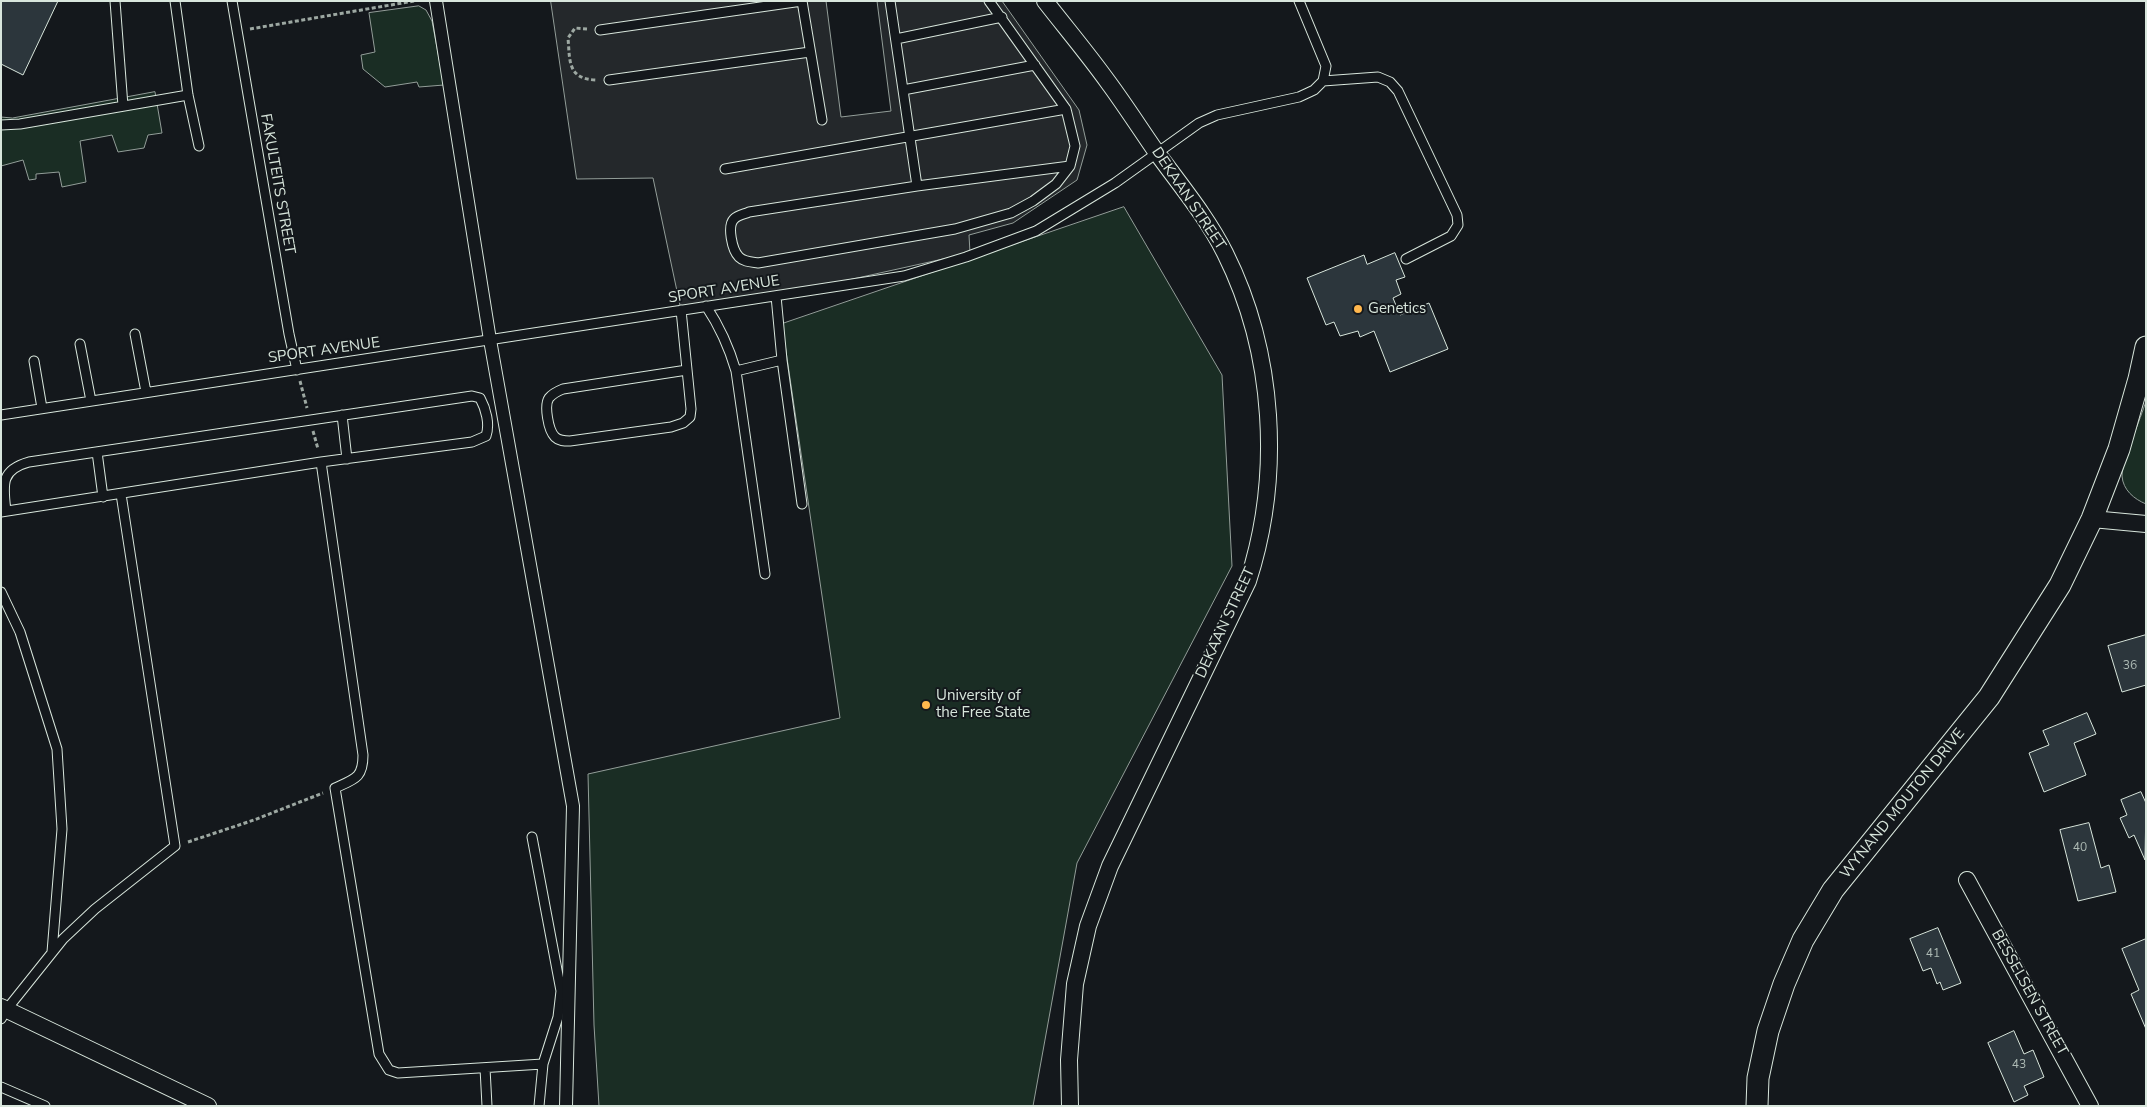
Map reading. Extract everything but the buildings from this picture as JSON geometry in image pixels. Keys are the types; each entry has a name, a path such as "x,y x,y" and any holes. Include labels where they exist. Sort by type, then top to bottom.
{"street":[{"path":"436,1 490,340 572,806 566,1106"},
{"name":"DEKAAN STREET","path":"1045,1 1107,80 1208,222 1225,253 1239,285 1257,341 1269,418 1267,501 1258,548 1248,581 1110,866 1088,926 1075,984 1069,1060 1070,1106"},
{"name":"WYNAND MOUTON DRIVE","path":"1757,1106 1758,1078 1768,1031 1784,984 1803,940 1833,890 1989,698 2060,585 2092,519 2119,449 2146,346"},
{"path":"2092,519 2146,524"},
{"name":"BESSELSEN STREET","path":"1967,880 2090,1106"},
{"path":"3,1012 208,1106"}],"lane":[{"path":"115,1 123,106"},
{"path":"175,1 188,95 199,146"},
{"name":"FAKULTEITS STREET","path":"232,1 289,334 297,370"},
{"path":"600,30 802,1 822,120"},
{"path":"890,1 917,186"},
{"path":"988,1 1002,17 1066,109 1075,146 1070,166 1056,184 1033,201 1011,213 955,229 758,262 748,262 739,258 735,251 731,227 733,220 750,212 917,186 1070,166"},
{"path":"1299,1 1326,66 1323,80 1378,77 1390,82 1398,91 1457,215 1458,225 1451,236 1406,259"},
{"path":"896,39 1002,17"},
{"path":"609,80 810,52"},
{"path":"903,90 1035,65"},
{"name":"SPORT AVENUE","path":"1,415 904,276 966,257 1036,231 1115,183 1199,123 1217,115 1299,97 1314,90 1323,80"},
{"path":"1,126 188,95"},
{"path":"725,169 1066,109"},
{"path":"776,296 782,360 802,504"},
{"path":"706,306 721,329 731,353 736,372 765,574"},
{"path":"681,310 691,409 690,417 683,423 671,427 570,441 561,441 555,437 551,430 547,405 548,399 555,392 563,389 687,370"},
{"path":"136,334 146,392"},
{"path":"80,344 90,401"},
{"path":"736,372 782,360"},
{"path":"34,361 42,408"},
{"path":"472,396 480,398 485,407 488,430 486,436 479,440 321,462 4,512 3,485 8,474 15,466 97,452 472,396"},
{"path":"342,416 347,459"},
{"path":"97,452 103,497"},
{"path":"321,462 363,755 363,768 358,776 335,788 379,1054 389,1070 398,1073 543,1064"},
{"path":"3,1012 52,952 95,909 147,866 175,846 121,494"},
{"path":"1,592 20,632 57,749 62,829 52,952"},
{"path":"532,837 561,991 558,1017 543,1064 539,1106"},
{"path":"484,1068 486,1106"},
{"path":"1,1087 45,1106"}],"path":[{"path":"237,31 414,1"},
{"path":"600,30 575,28 570,32 568,38 571,68 577,76 585,80 609,80"},
{"path":"175,846 254,820 335,788"}],"green space":[{"path":"419,6 426,10 432,21 444,85 419,87 417,82 385,87 363,69 361,55 375,52 369,13"},
{"path":"155,92 162,133 148,135 144,148 118,152 112,135 80,141 86,182 62,187 59,172 36,174 36,179 29,180 23,160 1,166 1,117 12,118"},
{"path":"1124,207 1222,375 1232,566 1077,863 1033,1106 599,1106 594,1025 588,774 840,718 782,324"},
{"path":"2146,401 2146,504 2127,490 2122,476 2128,450"}],"shaded area":[{"path":"551,1 826,1 841,117 891,111 877,1 1002,1 1079,110 1087,145 1077,180 1013,223 969,235 970,253 776,296 681,310 653,178 577,179"}],"place":[{"name":"Genetics","path":"1358,309"},
{"name":"University of the Free State","path":"926,705"}]}
